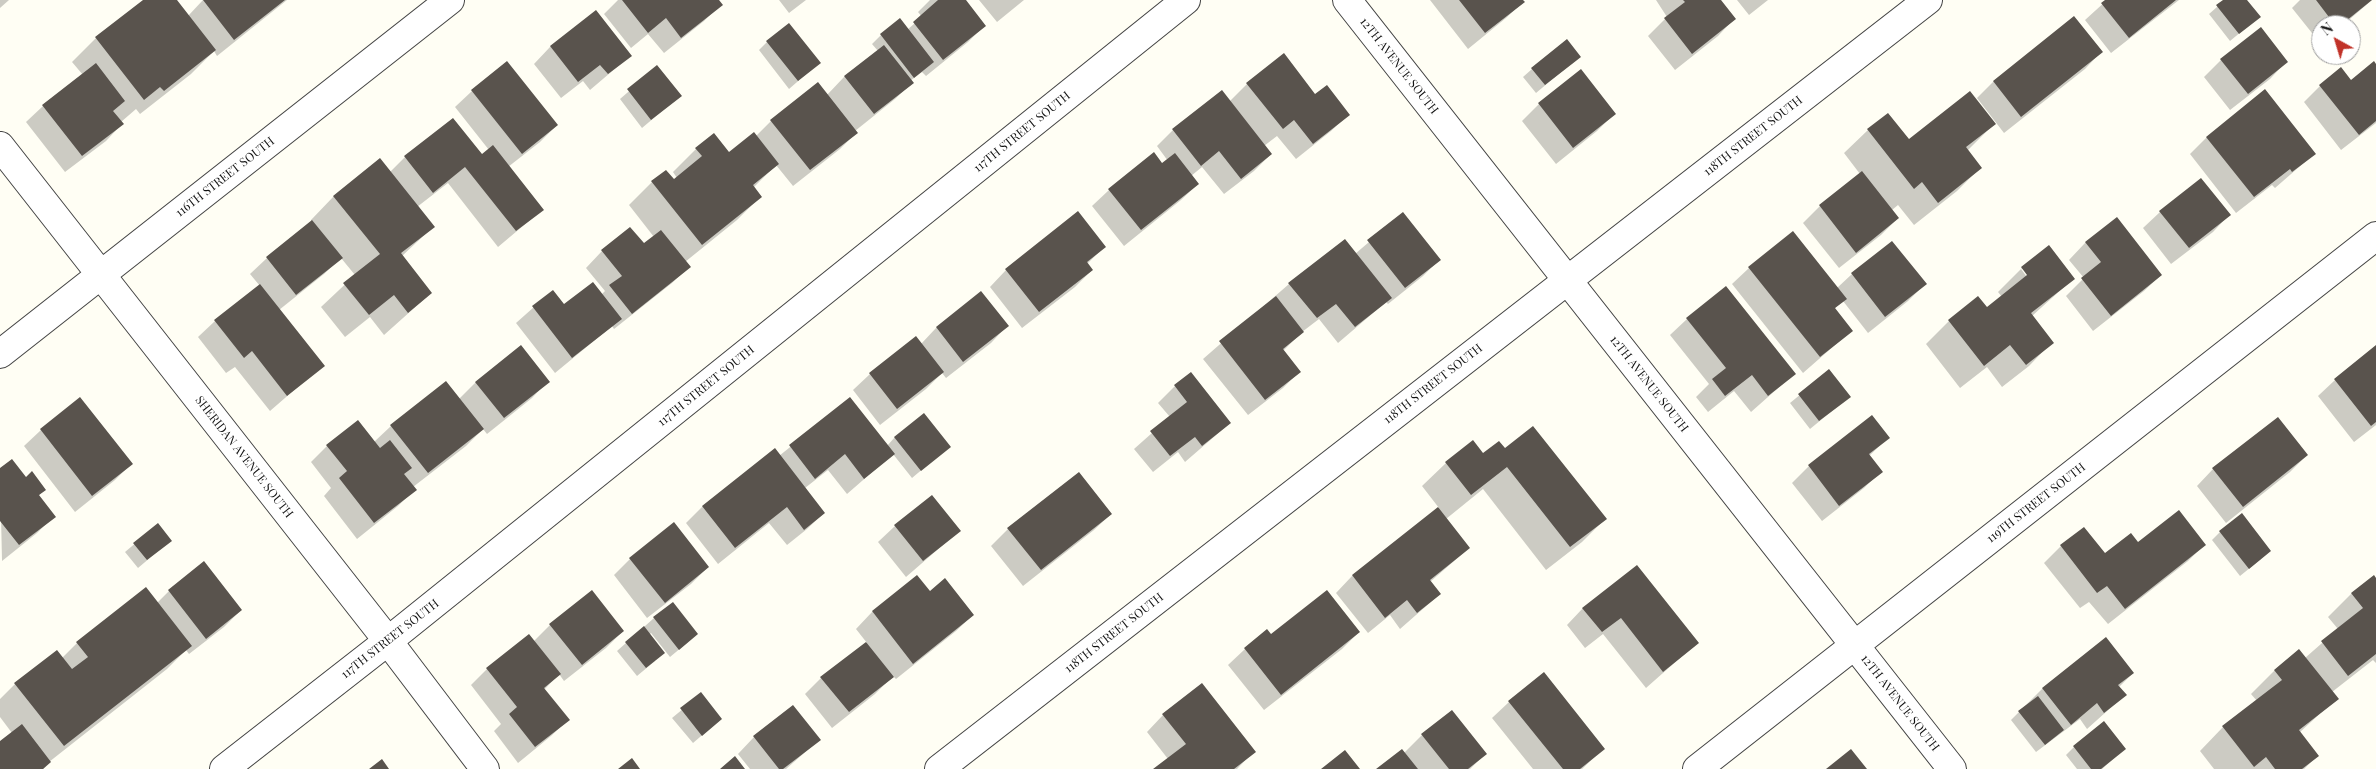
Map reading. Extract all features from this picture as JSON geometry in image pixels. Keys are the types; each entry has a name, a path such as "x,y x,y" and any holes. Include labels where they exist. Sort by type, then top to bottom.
{"street":[{"name":"116TH STREET SOUTH","path":"0,354 450,0"},
{"name":"117TH STREET SOUTH","path":"224,769 388,641 1186,0"},
{"name":"12TH AVENUE SOUTH","path":"1347,0 1952,769"},
{"name":"118TH STREET SOUTH","path":"939,769 1928,0"},
{"name":"SHERIDAN AVENUE SOUTH","path":"0,146 388,641 485,769"},
{"name":"119TH STREET SOUTH","path":"1696,769 2376,236"}],"building":[{"path":"143,0 177,0 216,50 164,91 160,87 144,100 95,37"},
{"path":"203,0 285,0 234,40"},
{"path":"622,0 719,0 723,5 681,38 666,18 648,33"},
{"path":"938,0 966,0 986,26 943,60 913,22"},
{"path":"1459,0 1523,0 1525,2 1485,33"},
{"path":"1683,0 1721,0 1736,19 1692,54 1664,18 1685,2"},
{"path":"2105,0 2176,0 2129,38 2101,3"},
{"path":"2223,0 2247,0 2261,17 2239,34 2216,5"},
{"path":"2316,0 2372,0 2353,15 2327,15"},
{"path":"596,10 632,56 608,74 600,65 578,82 550,46"},
{"path":"2074,16 2103,52 2021,117 1993,81"},
{"path":"900,18 934,62 914,78 880,34"},
{"path":"789,23 821,63 798,81 766,41"},
{"path":"2261,27 2288,62 2248,94 2220,59"},
{"path":"1567,39 1581,57 1545,85 1531,68"},
{"path":"884,45 914,83 874,114 844,76"},
{"path":"1284,53 1315,94 1327,85 1350,115 1313,144 1294,120 1283,129 1246,83"},
{"path":"507,61 558,125 522,154 471,90"},
{"path":"2374,61 2376,64 2376,121 2359,135 2319,85 2341,67 2351,80"},
{"path":"96,63 125,101 113,111 124,124 82,156 42,105"},
{"path":"657,65 682,96 651,120 627,89"},
{"path":"1581,69 1616,114 1573,148 1538,103"},
{"path":"818,82 858,133 810,170 770,120"},
{"path":"2265,89 2316,154 2292,172 2290,169 2254,197 2206,137"},
{"path":"1222,90 1272,154 1241,179 1219,151 1201,166 1172,129"},
{"path":"1970,91 1996,124 1966,147 1982,168 1938,203 1922,182 1914,189 1867,129 1888,113 1909,139"},
{"path":"453,118 482,154 493,145 544,210 516,231 465,167 433,193 404,156"},
{"path":"754,132 779,164 753,185 762,197 702,245 651,181 666,170 674,179 702,156 695,148 714,133 729,152"},
{"path":"1154,152 1162,163 1175,153 1199,184 1141,230 1108,189"},
{"path":"380,158 435,227 401,253 432,293 408,313 394,295 369,315 343,283 380,254 333,196"},
{"path":"1862,171 1899,218 1856,253 1819,205"},
{"path":"2201,178 2231,215 2189,248 2159,211"},
{"path":"1078,211 1106,247 1087,262 1093,270 1039,312 1005,269"},
{"path":"1403,212 1441,260 1405,288 1367,240"},
{"path":"2117,217 2162,275 2111,316 2081,278 2101,262 2085,242"},
{"path":"312,220 343,258 296,295 266,257"},
{"path":"630,227 644,243 661,230 691,267 632,314 609,285 622,276 601,250"},
{"path":"1793,231 1847,299 1835,308 1853,331 1820,357 1748,267"},
{"path":"1345,239 1392,298 1355,327 1336,304 1317,318 1288,283"},
{"path":"1892,241 1927,284 1885,317 1851,273"},
{"path":"2049,245 2075,279 2031,313 2054,343 2026,365 2010,345 1984,366 1948,320 1978,296 1987,307 2027,275 2021,267"},
{"path":"593,282 622,319 572,358 532,306 553,290 564,304"},
{"path":"260,284 325,366 287,396 252,351 244,358 214,320"},
{"path":"1726,286 1796,374 1768,396 1752,375 1725,396 1712,379 1726,368 1686,318"},
{"path":"981,291 1009,326 963,362 936,327"},
{"path":"1276,296 1304,332 1283,349 1301,372 1265,400 1219,341"},
{"path":"916,336 944,372 897,409 869,373"},
{"path":"521,345 550,382 504,418 475,382"},
{"path":"2376,345 2376,422 2371,426 2334,379"},
{"path":"1829,369 1851,397 1819,421 1798,394"},
{"path":"1191,372 1231,423 1202,446 1195,437 1170,456 1150,431 1187,402 1174,385"},
{"path":"446,381 484,429 428,473 390,425"},
{"path":"80,397 133,464 92,496 40,429"},
{"path":"850,397 895,454 864,479 845,454 815,479 789,445"},
{"path":"924,413 951,447 921,471 894,437"},
{"path":"1872,415 1890,438 1869,454 1883,472 1839,506 1808,465"},
{"path":"2278,417 2308,455 2243,507 2212,468"},
{"path":"358,420 380,448 390,440 412,468 404,474 417,490 374,523 339,478 347,471 326,445"},
{"path":"1533,426 1607,519 1570,547 1507,467 1471,495 1445,462 1473,440 1483,453 1499,441 1505,448"},
{"path":"775,448 825,513 804,530 787,507 735,548 702,506"},
{"path":"12,459 26,477 32,471 46,490 39,495 56,517 19,545 0,521 0,468"},
{"path":"1079,472 1112,514 1041,570 1007,528"},
{"path":"932,495 961,531 923,561 894,525"},
{"path":"1438,507 1470,548 1430,580 1441,594 1417,613 1407,600 1385,618 1352,575"},
{"path":"2179,510 2206,545 2125,609 2107,586 2097,593 2060,545 2084,527 2105,553 2131,533 2138,542"},
{"path":"2242,513 2271,551 2249,569 2219,531"},
{"path":"674,522 709,567 665,603 629,558"},
{"path":"158,523 172,541 147,560 133,543"},
{"path":"204,561 242,610 206,639 168,590"},
{"path":"1637,565 1699,643 1663,672 1621,618 1602,632 1582,608"},
{"path":"917,575 930,591 945,578 974,615 913,664 872,611"},
{"path":"2374,575 2376,578 2376,654 2348,676 2321,641 2363,608 2351,593"},
{"path":"146,587 192,646 64,746 14,683 57,650 72,669 88,657 76,642"},
{"path":"592,590 624,631 582,665 549,624"},
{"path":"1327,590 1360,632 1281,695 1244,648 1267,629 1271,634"},
{"path":"673,602 698,634 679,650 653,617"},
{"path":"644,626 665,653 646,668 625,642"},
{"path":"529,634 561,674 544,688 570,720 535,747 509,714 517,707 486,668"},
{"path":"2106,637 2134,673 2118,685 2127,695 2104,713 2097,703 2071,725 2042,688"},
{"path":"866,642 894,677 849,712 820,677"},
{"path":"2299,649 2339,699 2299,730 2319,756 2302,769 2275,769 2266,757 2254,767 2222,726 2282,680 2274,670"},
{"path":"1544,672 1605,749 1580,769 1563,769 1508,701"},
{"path":"1202,683 1256,752 1234,769 1153,769 1186,744 1162,714"},
{"path":"701,692 722,719 702,736 680,708"},
{"path":"2038,696 2064,730 2045,745 2018,711"},
{"path":"793,705 821,740 783,769 779,769 753,736"},
{"path":"1452,710 1487,754 1468,769 1449,769 1421,734"},
{"path":"2104,721 2126,749 2101,769 2091,769 2073,746"},
{"path":"22,724 51,762 43,769 0,769 0,741"},
{"path":"1402,749 1418,769 1376,769"},
{"path":"1851,749 1867,769 1826,769"},
{"path":"1345,750 1360,769 1321,769"},
{"path":"735,756 745,769 720,769"},
{"path":"632,758 640,769 618,769"},
{"path":"382,759 389,769 369,769"}]}
